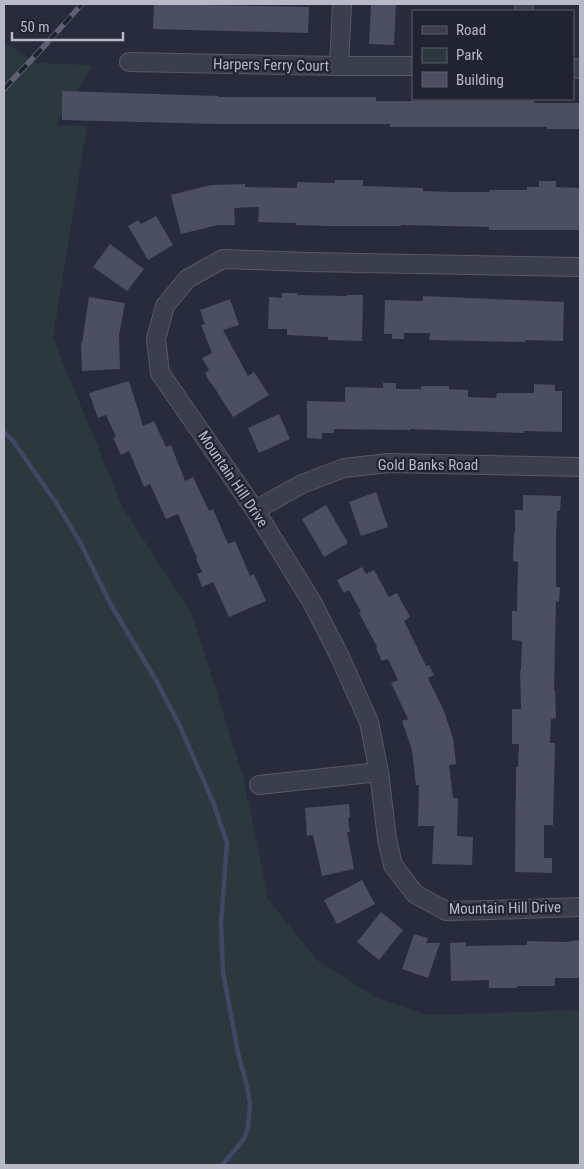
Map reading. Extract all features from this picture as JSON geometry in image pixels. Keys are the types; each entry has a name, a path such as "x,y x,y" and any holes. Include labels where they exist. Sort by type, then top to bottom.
{"street":[{"path":"339,66 342,4"},
{"name":"Harpers Ferry Court","path":"129,62 412,66"},
{"name":"Mountain Hill Drive","path":"580,267 223,259 187,278 165,306 156,339 160,373 255,510 312,602 340,657 369,722 379,772 387,838 393,865 415,894 446,910 580,907"},
{"name":"Gold Banks Road","path":"255,510 302,484 344,468 389,463 580,467"},
{"path":"259,785 379,772"}],"green space":[{"path":"4,42 36,63 93,65 56,125 87,126 53,338 123,508 192,614 243,776 268,899 317,960 377,998 428,1015 580,1010 580,1165 4,1165"}],"building":[{"path":"154,4 309,7 308,33 153,29"},
{"path":"371,4 396,4 394,45 369,44"},
{"path":"62,91 218,97 376,97 376,101 534,101 534,103 580,103 580,129 547,129 547,127 390,127 390,124 217,124 62,120"},
{"path":"335,180 363,180 363,186 423,188 423,191 451,192 527,190 527,187 539,187 539,181 556,181 556,187 580,188 580,230 489,230 489,227 401,225 296,225 296,223 258,222 259,207 234,208 235,225 218,225 181,234 171,195 211,185 245,184 245,187 297,188 297,182 335,183"},
{"path":"156,216 173,245 148,260 128,226 138,220 141,224"},
{"path":"110,244 144,269 127,291 93,267"},
{"path":"282,293 297,293 297,295 363,295 362,341 328,340 328,337 287,335 287,329 268,329 269,297 282,298"},
{"path":"423,296 564,302 563,341 429,340 430,333 404,333 404,339 392,339 392,334 384,334 385,300 423,301"},
{"path":"89,297 125,303 119,335 120,369 82,371 81,343"},
{"path":"230,299 239,325 223,330 248,376 254,372 269,395 233,417 205,373 209,370 202,358 212,353 201,325 205,324 200,310"},
{"path":"129,381 143,426 154,421 166,447 171,445 185,481 193,477 209,511 213,509 228,544 235,541 250,576 254,574 266,601 229,617 213,582 202,587 197,574 202,572 178,514 166,519 150,484 144,487 129,451 121,455 113,438 116,437 106,415 98,418 89,393"},
{"path":"383,383 396,383 396,389 421,389 421,386 449,386 449,389 468,390 468,397 496,398 497,393 534,393 534,384 555,385 555,391 562,391 562,432 334,429 334,433 322,433 322,439 307,438 307,401 345,402 345,387 383,388"},
{"path":"279,414 290,439 259,453 248,428"},
{"path":"376,492 388,527 361,536 349,502"},
{"path":"523,495 561,496 560,511 557,511 556,535 556,587 560,587 559,602 556,601 554,690 556,718 551,719 550,743 555,743 553,825 544,825 544,858 552,858 552,873 515,872 516,767 518,767 519,744 512,744 512,709 521,709 520,671 522,641 512,640 512,611 517,611 518,562 513,561 515,510 523,510"},
{"path":"326,505 348,543 324,557 302,519"},
{"path":"362,567 366,574 374,570 389,597 397,593 410,617 404,621 426,666 429,665 434,675 428,678 444,711 453,738 456,764 449,765 453,798 458,798 457,836 473,837 472,865 432,864 434,826 418,826 419,785 416,785 412,750 402,721 408,719 391,683 398,680 388,659 382,661 377,647 359,613 361,612 349,590 344,593 337,580"},
{"path":"349,804 350,832 347,832 354,869 322,876 313,835 307,836 305,808"},
{"path":"362,880 375,904 337,924 324,900"},
{"path":"381,912 403,930 379,960 357,942"},
{"path":"414,934 428,938 426,943 440,943 428,978 402,969"},
{"path":"580,940 580,978 555,978 555,986 489,988 489,980 451,981 450,943 466,942 466,946 527,945 527,941 566,942"}],"waterway":[{"path":"4,432 13,441 57,504 81,544 110,603 157,682 179,724 213,802 227,843 221,923 223,972 250,1105 248,1127 244,1139 222,1165"}],"railway":[{"path":"4,89 82,4"}]}
